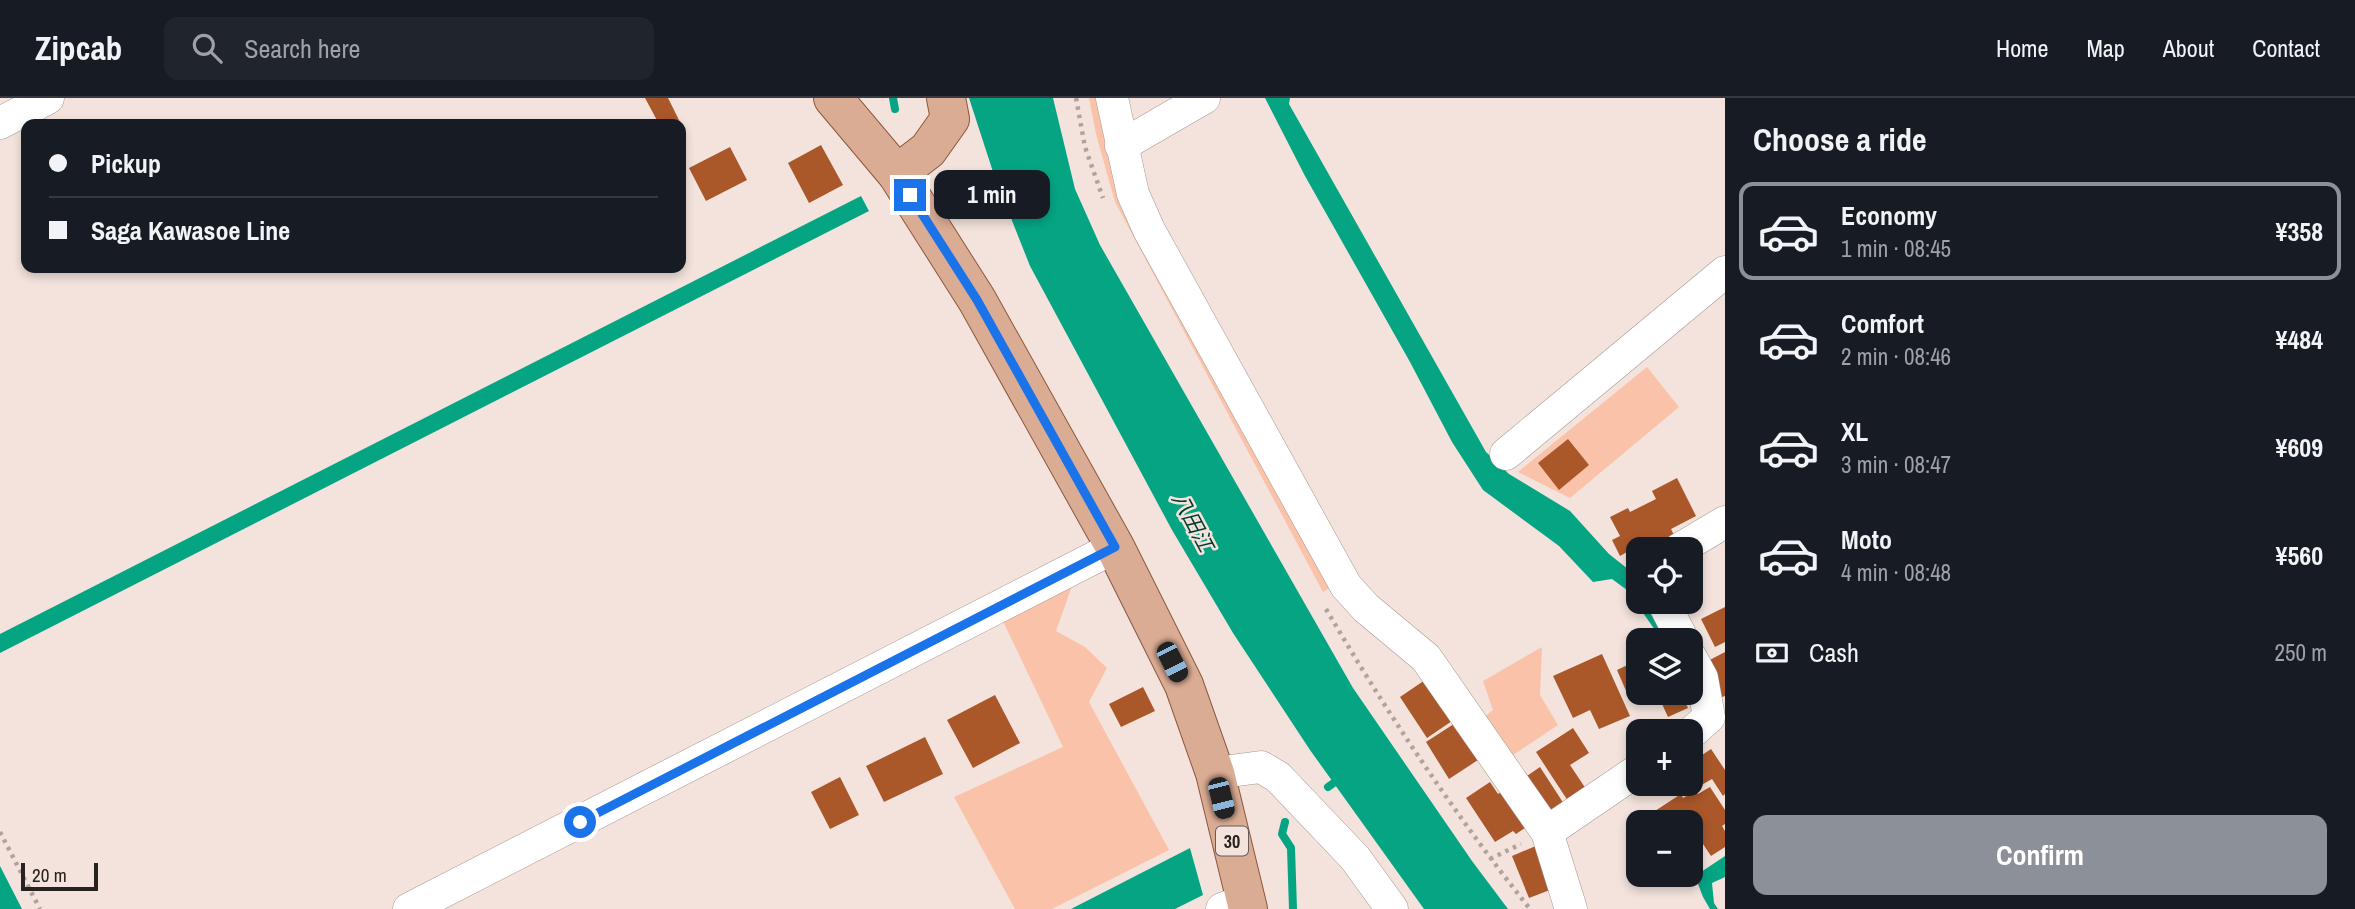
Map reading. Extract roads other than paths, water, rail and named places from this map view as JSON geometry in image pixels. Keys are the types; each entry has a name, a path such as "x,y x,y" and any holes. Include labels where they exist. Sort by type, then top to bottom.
{"main road":[{"name":"30","path":"833,98 897,174 977,300 1115,547 1184,685 1215,773 1238,906"},
{"path":"897,174 928,150 950,119 946,98"}],"street":[{"path":"0,123 48,98"},
{"path":"1112,98 1133,194 1149,230 1346,586 1366,608 1426,658 1547,832 1571,909"},
{"path":"1121,146 1204,98"},
{"path":"1506,454 1725,272"},
{"path":"1700,537 1725,522"},
{"path":"409,909 1115,547"},
{"path":"1215,773 1261,767 1278,777 1355,858 1392,909"},
{"path":"1547,832 1626,777"}],"water":[{"name":"八田江","path":"969,98 1053,98 1075,189 1100,245 1353,688 1508,909 1424,909 1310,750 1233,633 1172,530 1030,266 995,178"},
{"path":"1265,98 1290,98 1289,104 1486,452 1509,474 1570,511 1609,554 1626,567 1626,589 1612,579 1593,582 1559,546 1483,490 1452,442 1305,176"},
{"path":"861,196 869,211 0,653 0,634"},
{"path":"1644,614 1656,614 1665,628 1654,628"},
{"path":"1190,848 1203,895 1175,909 1071,909"},
{"path":"1725,856 1725,877 1712,883 1714,903 1718,909 1710,909 1703,897 1699,887 1703,887 1703,871"},
{"path":"0,866 22,909 0,909"}],"waterway":[{"path":"893,98 895,109"},
{"path":"1328,787 1342,777"},
{"path":"1285,822 1282,834 1291,848 1293,909"}]}
